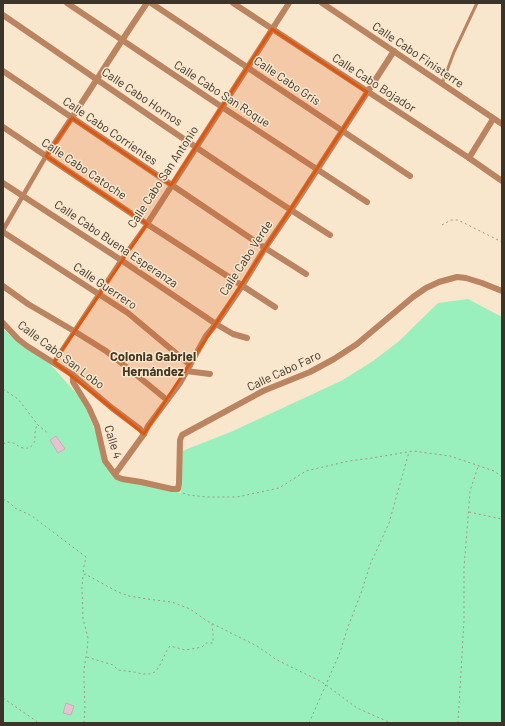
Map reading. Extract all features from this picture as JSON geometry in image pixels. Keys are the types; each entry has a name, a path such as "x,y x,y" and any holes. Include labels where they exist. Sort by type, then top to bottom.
{"street":[{"name":"Calle Cabo San Roque","path":"67,3 367,202"},
{"path":"3,231 46,156 72,118 121,40 147,3"},
{"name":"Calle Cabo Gris","path":"152,3 410,176"},
{"name":"Calle Cabo Bojador","path":"233,3 502,181"},
{"name":"Calle Cabo San Antonio","path":"54,362 121,260 147,224 289,3"},
{"name":"Calle Cabo Finisterre","path":"322,3 502,124"},
{"name":"Calle Cabo Hornos","path":"3,15 196,147 330,235"},
{"name":"Calle Cabo Verde","path":"115,474 180,383 206,336 242,286 265,248 394,51"},
{"name":"Calle Cabo Corrientes","path":"3,71 265,248 306,274"},
{"path":"469,158 494,119"},
{"name":"Calle Cabo Catoche","path":"3,127 147,224 275,307"},
{"name":"Calle Cabo Buena Esperanza","path":"3,183 216,324 233,334 247,338"},
{"name":"Calle Guerrero","path":"3,231 128,313 190,365"},
{"name":"Calle Cabo Faro","path":"176,489 179,483 180,440 182,435 263,391 310,372 334,359 357,344 413,296 439,282 457,277 466,278 502,291"},
{"path":"3,286 28,304 106,351 167,400"},
{"name":"Calle Cabo San Lobo","path":"3,323 18,339 54,362 140,429 144,434"},
{"path":"186,371 210,374"},
{"name":"Calle 4","path":"73,377 73,382 89,408 97,426 105,461 117,477 176,489"}],"lane":[{"path":"442,84 454,52 477,3"}],"path":[{"path":"442,225 451,220 458,220 502,242"},
{"path":"3,389 18,399 48,434"},
{"path":"3,444 6,442 11,442 16,443 22,448 30,448 35,441 37,423"},
{"path":"176,489 188,495 206,497 237,497 279,488 306,471 350,461 409,452 450,456 494,471 502,477"},
{"path":"309,723 339,655 370,565 389,523 409,452"},
{"path":"458,723 464,620 464,566 470,491 478,466"},
{"path":"3,499 15,508 32,516 86,557 82,588 83,619 88,638 84,669 84,723"},
{"path":"469,512 502,519"},
{"path":"83,575 85,574 118,592 129,596 178,604 190,609 212,624 257,646 277,660 326,685 357,708 391,723"},
{"path":"86,657 112,665 118,670 149,674 155,672 159,667 170,646 185,650 202,647 206,643 213,643 212,624"},
{"path":"3,698 39,723"}],"highlighted area":[{"path":"272,29 367,92 144,434 54,362 147,224 46,156 72,118 171,185"}],"green space":[{"path":"468,299 502,317 502,723 3,723 3,329 51,365 83,401 113,476 181,493 182,451 233,431 341,381 373,361 398,342 438,303"}],"building":[{"path":"56,436 65,449 58,453 50,440"},
{"path":"66,703 74,706 71,715 63,713"}],"district":[{"name":"Colonia Gabriel Hernández","path":"153,364"}]}
